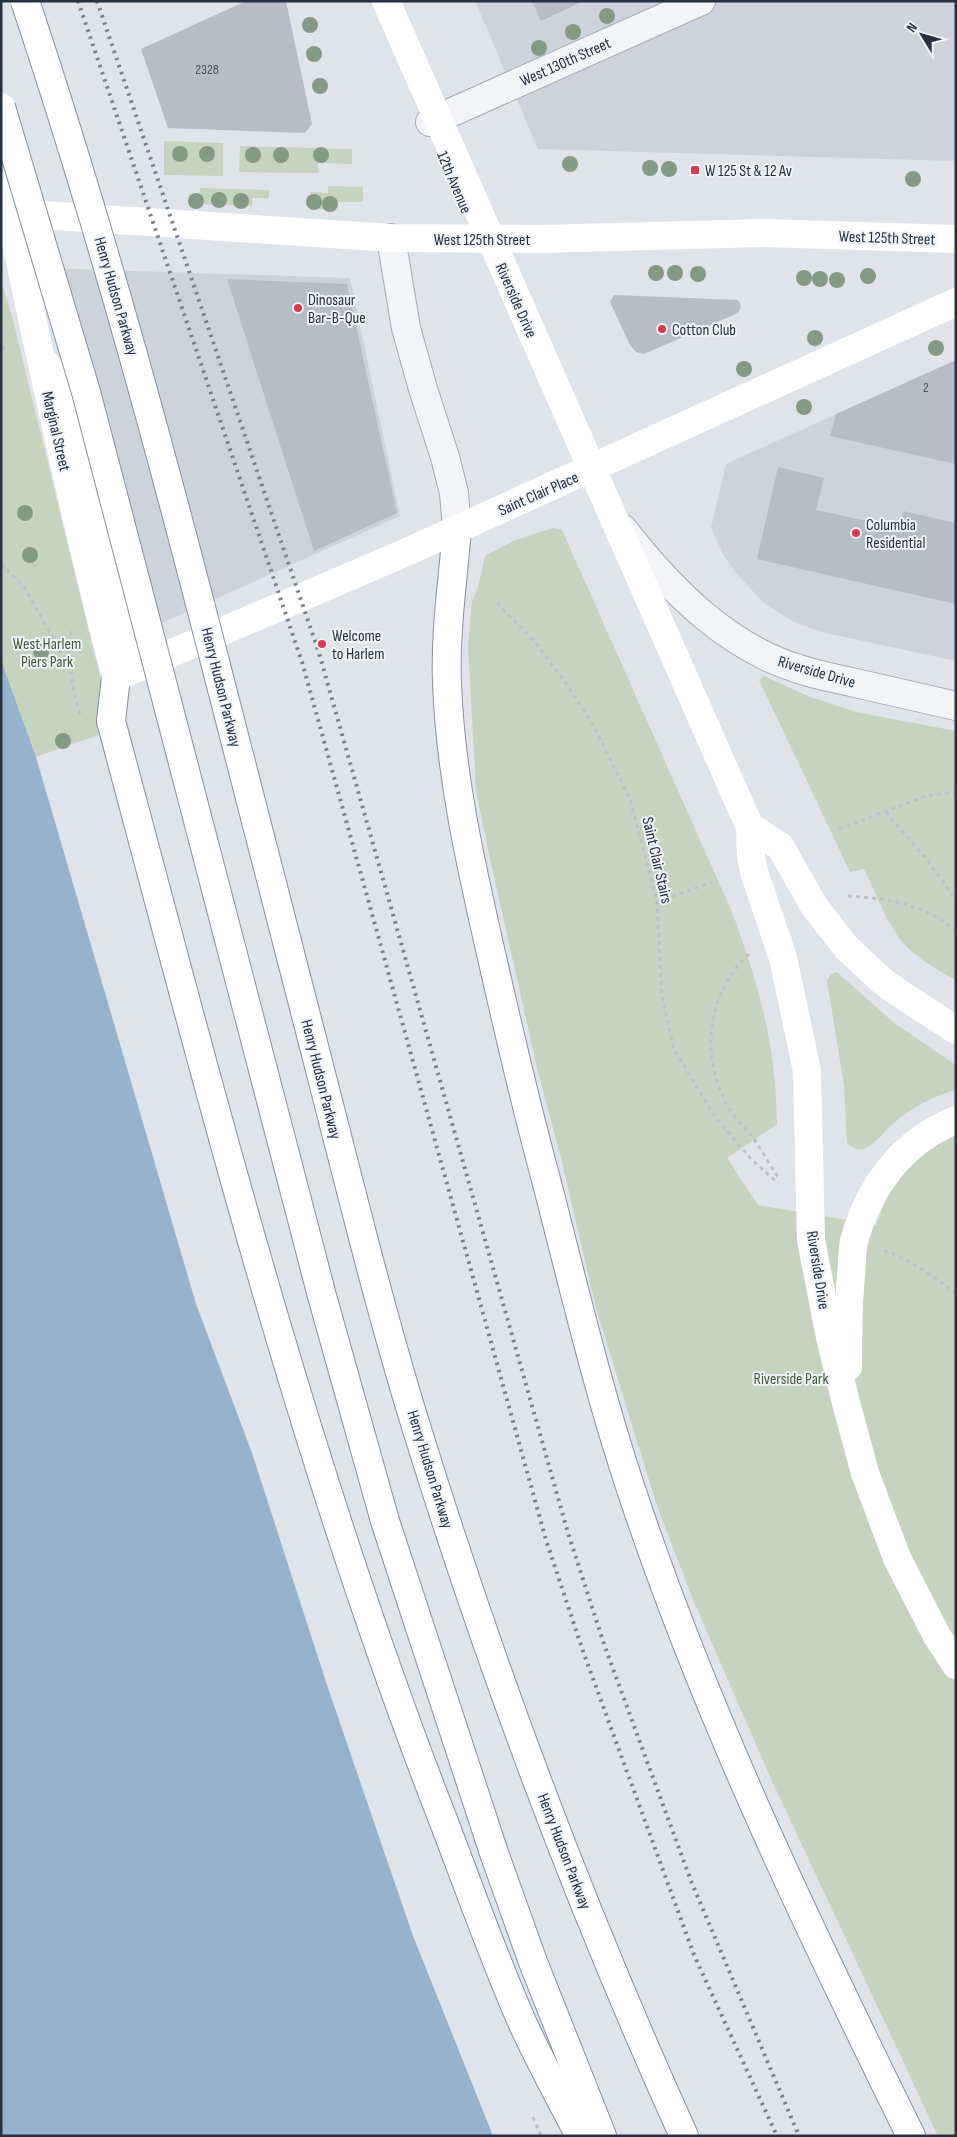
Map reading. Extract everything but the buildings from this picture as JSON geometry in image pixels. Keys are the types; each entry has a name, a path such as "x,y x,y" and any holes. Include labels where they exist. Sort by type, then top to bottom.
{"main road":[{"name":"Henry Hudson Parkway","path":"25,1 81,173 132,348 363,1236 418,1434 482,1627 552,1818 627,2007 684,2136"},
{"name":"Riverside Drive","path":"386,1 750,827 751,856 754,872 783,958 807,1071 811,1240 830,1337 865,1473 894,1550 928,1618 956,1665"},
{"path":"1,107 86,392 322,1296 385,1521 494,1852 533,1962 602,2136"},
{"name":"Marginal Street","path":"1,185 10,213 39,354 99,613 128,672"},
{"name":"West 125th Street","path":"10,213 391,238 480,239 764,233 956,239"},
{"name":"Saint Clair Place","path":"128,672 457,529 956,302"},
{"path":"457,529 448,631 447,678 452,754 460,801 478,897 524,1097 609,1418 636,1504 669,1597 703,1683 833,1976 911,2136"},
{"path":"128,672 110,721 220,1128 307,1425 406,1725 524,2026 580,2136"},
{"path":"750,827 780,846 814,906 846,948 893,989 956,1030"},
{"path":"849,1412 849,1301 854,1243 862,1218 872,1195 897,1158 927,1135 956,1120"}],"street":[{"name":"12th Avenue","path":"375,1 583,472"},
{"name":"West 130th Street","path":"430,122 701,1"},
{"path":"391,238 406,328 445,457 454,493 457,529"},
{"name":"Riverside Drive","path":"583,472 614,517 665,579 689,603 727,634 765,656 799,669 956,706"}],"path":[{"path":"1,349 6,346"},
{"path":"1,564 24,587 70,669"},
{"name":"Saint Clair Stairs","path":"497,603 550,661 592,723 630,799 657,902 662,997 674,1049 716,1118 751,1159 785,1188 752,1136 727,1107 716,1079 711,1054 712,1021 725,983 738,964 754,949"},
{"path":"839,829 926,796 956,792"},
{"path":"886,812 928,861 956,900"},
{"path":"657,902 712,882"},
{"path":"848,896 887,899 915,906 942,920 956,931"},
{"path":"876,1249 892,1253 955,1292"}],"shaded area":[{"path":"475,1 956,1 956,161 538,149"},
{"path":"43,268 350,278 400,516 146,630"},
{"path":"956,360 956,661 821,632 794,622 764,603 735,572 723,554 711,528 726,464"}],"green space":[{"path":"164,141 223,143 223,176 164,175"},
{"path":"240,146 352,149 352,164 318,163 318,173 239,172"},
{"path":"328,186 363,187 363,202 335,202 335,210 310,209 311,192 328,193"},
{"path":"200,188 269,190 269,198 252,198 252,206 190,204 190,194 199,195"},
{"name":"West Harlem Piers Park","path":"1,280 13,320 113,730 36,757 1,660"},
{"name":"Riverside Park","path":"553,528 562,530 732,912 758,990 773,1068 777,1124 727,1158 758,1205 876,1225 888,1194 897,1179 929,1146 956,1133 956,2136 938,2136 772,1781 694,1602 657,1506 596,1308 561,1158 538,1072 476,790 468,647 472,600 478,588 485,556 513,541"},
{"path":"764,676 810,697 856,712 956,731 956,980 924,961 902,942 888,920 864,869 850,872 759,680"},
{"path":"837,972 894,1023 956,1065 956,1090 931,1099 908,1112 864,1149 855,1148 847,1143 844,1085 827,981 831,974"}],"water":[{"path":"1,660 36,757 196,1304 252,1453 327,1685 413,1936 493,2136 1,2136"}],"railway":[{"path":"78,1 302,662 546,1540 584,1654 694,1955 777,2136"},
{"path":"97,1 319,653 568,1533 605,1647 691,1881 799,2136"}],"place":[{"name":"W 125 St & 12 Av","path":"695,170"},
{"name":"Dinosaur Bar-B-Que","path":"298,308"},
{"name":"Cotton Club","path":"662,329"},
{"name":"Columbia Residential","path":"856,533"},
{"name":"Welcome to Harlem","path":"322,644"}]}
